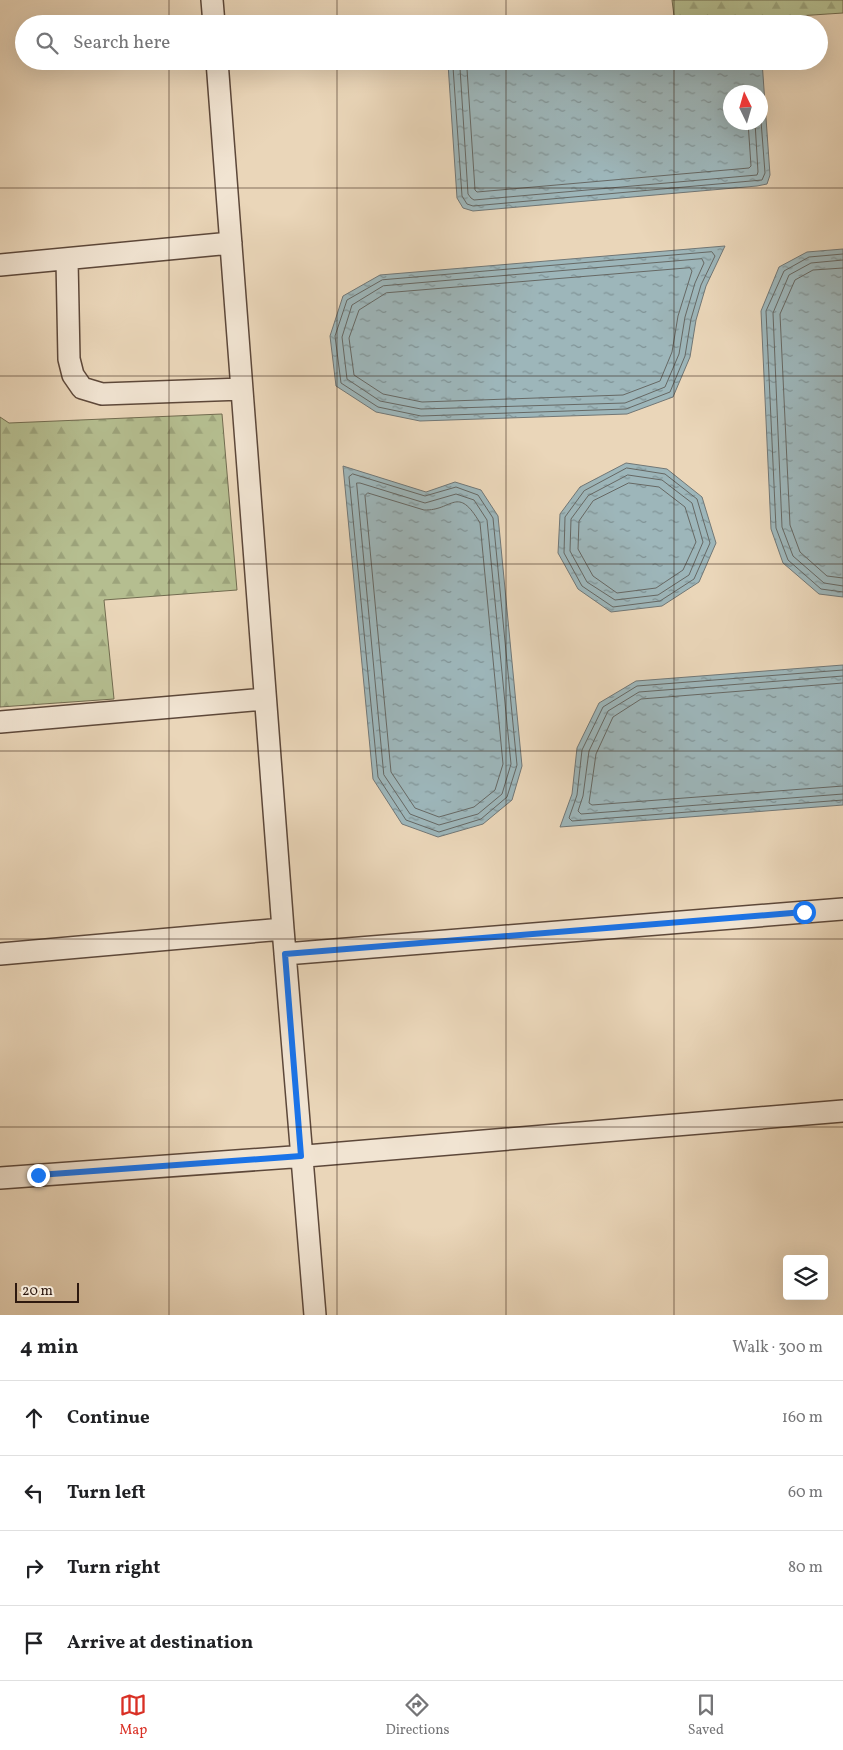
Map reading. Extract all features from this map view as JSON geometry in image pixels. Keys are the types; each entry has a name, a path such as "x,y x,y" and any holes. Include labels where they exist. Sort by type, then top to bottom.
{"street":[{"path":"212,0 213,15"},
{"path":"218,70 282,928 315,1315"},
{"path":"0,265 231,244"},
{"path":"67,260 68,359 73,375 82,388 102,394 242,389"},
{"path":"0,722 265,699"},
{"path":"285,954 843,909"},
{"path":"0,954 282,928"},
{"path":"0,1178 301,1156 843,1111"}],"green space":[{"path":"672,0 843,0 843,13 812,15 674,15"},
{"path":"222,414 237,590 104,600 114,699 0,707 0,417 9,423"}],"water":[{"path":"448,70 763,70 764,85 723,85 723,130 767,130 770,175 767,184 473,211 463,208 457,198"},
{"path":"725,246 706,286 696,320 690,357 673,397 627,414 420,421 376,412 336,386 330,336 343,296 380,275"},
{"path":"843,249 843,597 819,594 783,563 771,529 761,311 779,267 807,252"},
{"path":"626,463 667,469 702,497 716,543 699,582 662,606 611,612 578,589 558,553 560,514 580,487"},
{"path":"343,466 426,492 455,482 481,490 498,516 522,766 512,800 483,824 438,837 402,824 373,779"},
{"path":"843,665 843,805 560,827 572,794 577,748 599,703 636,681"}],"route":[{"path":"38,1175 301,1156 285,954 804,912"}]}
